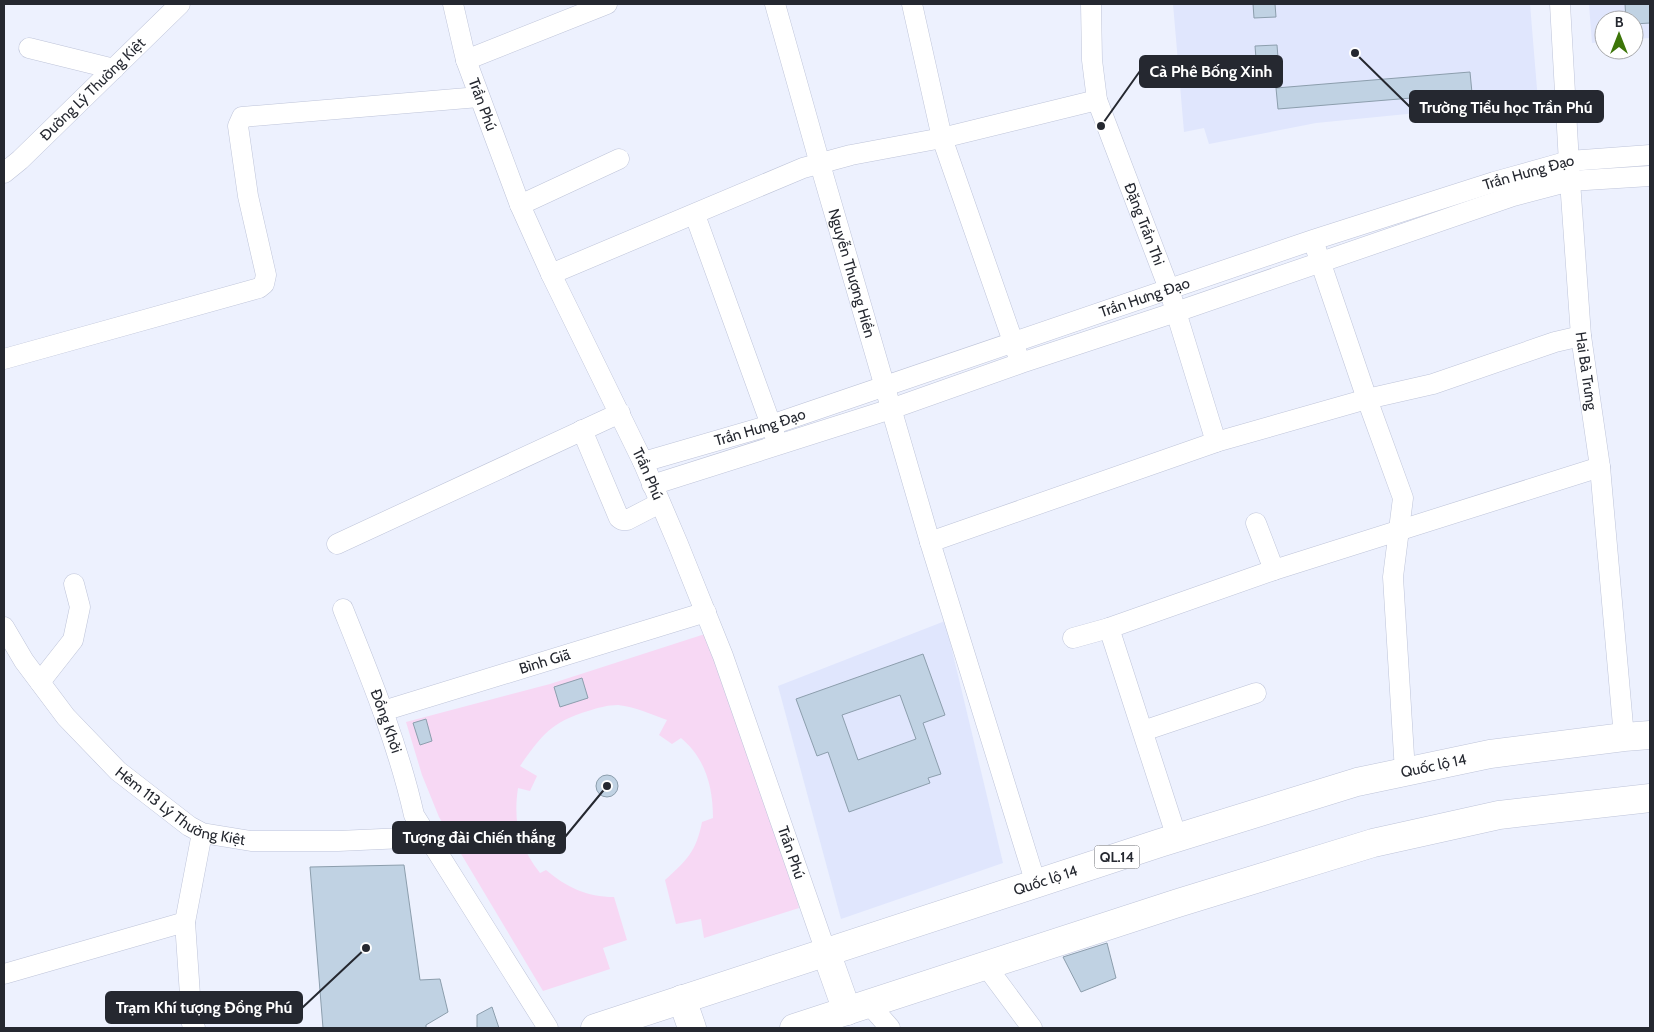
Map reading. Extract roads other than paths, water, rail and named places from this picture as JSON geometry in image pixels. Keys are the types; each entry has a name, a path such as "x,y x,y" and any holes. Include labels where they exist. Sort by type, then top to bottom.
{"highway":[{"name":"Quốc lộ 14","path":"595,1028 1177,838 1357,782 1490,754 1637,736"},
{"path":"804,1027 858,1007 1178,903 1373,843 1499,815 1650,798"},
{"path":"826,952 858,1007"},
{"path":"682,999 692,1028"}],"street":[{"name":"Đường Lý Thường Kiệt","path":"4,173 20,160 180,4"},
{"name":"Trần Phú","path":"452,4 466,60 520,205 551,274 643,462 706,612 826,952"},
{"path":"466,60 606,4"},
{"name":"Nguyễn Thượng Hiền","path":"775,4 884,387 1036,884"},
{"path":"912,4 942,138 1020,363"},
{"name":"Đặng Trần Thi","path":"1091,4 1092,60 1097,100 1169,289 1216,442"},
{"name":"Hai Bà Trưng","path":"1560,4 1570,181 1582,336 1637,736"},
{"path":"29,48 114,69"},
{"path":"4,359 259,288 264,284 266,275 248,196 239,135 238,126 242,117 479,97"},
{"path":"551,274 792,172 851,156 942,138 1097,100"},
{"name":"Trần Hưng Đạo","path":"643,462 771,424 884,387 1013,341 1313,240 1494,182 1569,161 1650,156"},
{"path":"520,205 618,159"},
{"path":"582,430 618,518 627,520 656,494 778,445 891,409 1020,363 1176,312 1513,196 1570,181 1650,176"},
{"path":"695,214 778,445"},
{"path":"1313,240 1367,399 1404,498 1398,530 1393,577 1405,772"},
{"path":"930,542 1216,442 1367,399 1433,384 1555,342 1582,336"},
{"path":"337,544 620,413"},
{"path":"1073,638 1109,628 1274,570 1600,467"},
{"path":"1256,523 1274,570"},
{"path":"40,682 72,640 80,607 74,584"},
{"name":"Đồng Khởi","path":"343,608 383,711 405,777 414,815 548,1028"},
{"name":"Bình Giã","path":"383,711 706,612"},
{"name":"Hẻm 113 Lý Thường Kiệt","path":"4,627 24,661 66,717 118,770 189,826 202,833 251,841 338,841 404,838 425,833"},
{"path":"1109,628 1177,838"},
{"path":"1142,731 1256,693"},
{"path":"195,1028 192,1024 185,922 202,833"},
{"path":"4,974 185,922"},
{"path":"986,966 1032,1028"},
{"path":"858,1007 890,1028"}],"place":[{"name":"Trường Tiểu học Trần Phú","path":"1355,53"},
{"name":"Cà Phê Bống Xinh","path":"1101,126"},
{"name":"Tượng đài Chiến thắng","path":"607,786"},
{"name":"Trạm Khí tượng Đồng Phú","path":"366,948"}]}
